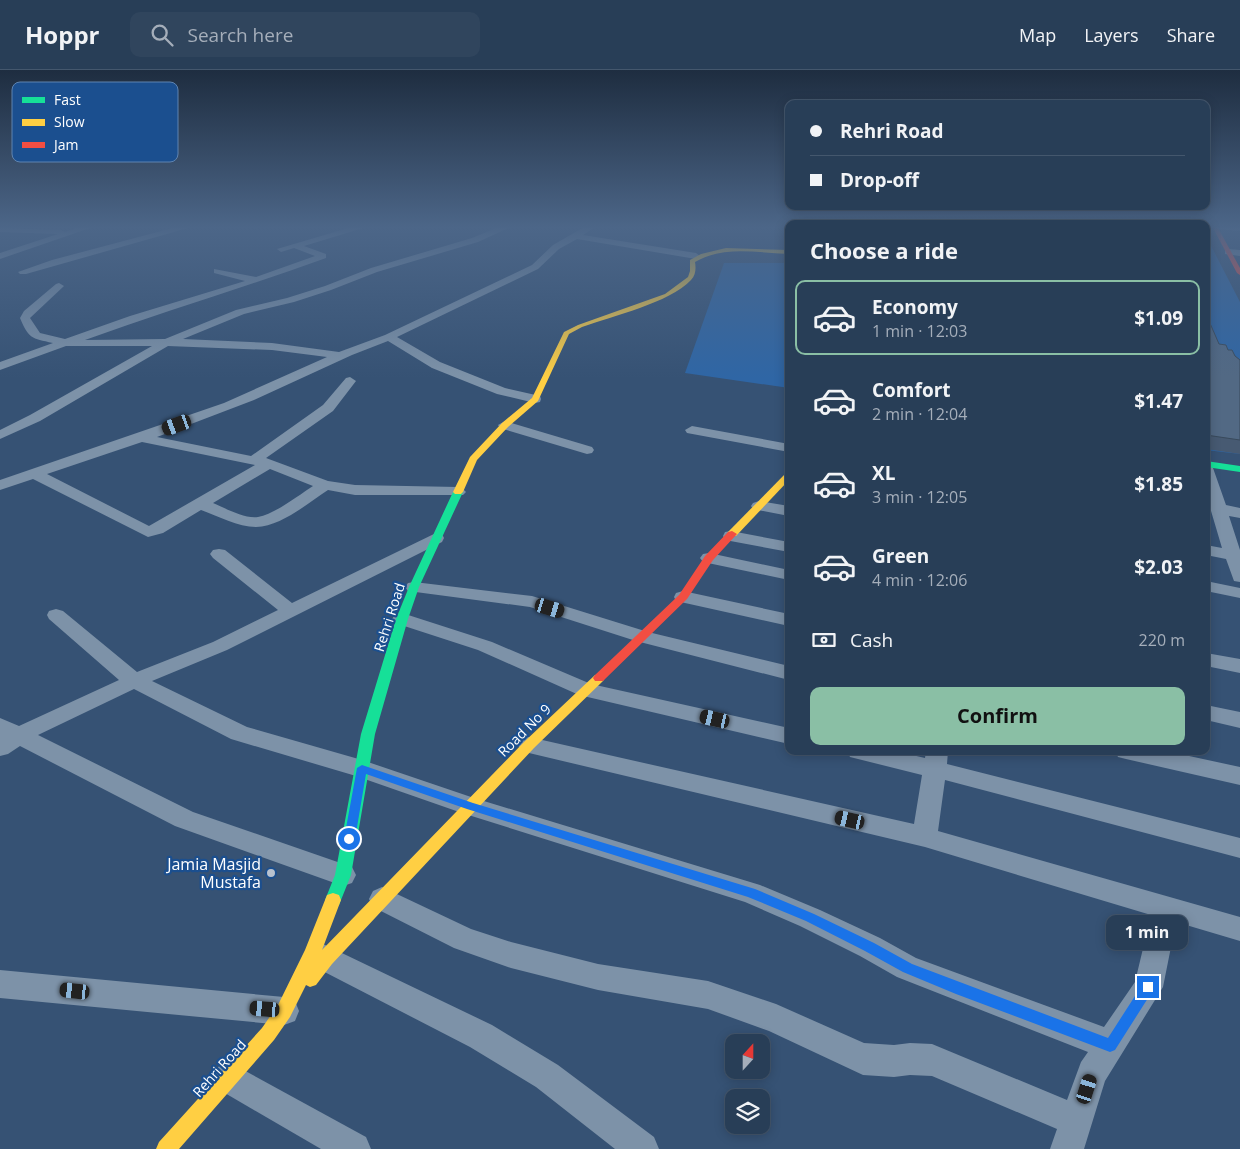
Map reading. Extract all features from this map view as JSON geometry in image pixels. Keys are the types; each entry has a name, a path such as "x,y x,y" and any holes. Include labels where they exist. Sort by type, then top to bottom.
{"street":[{"path":"241,276 257,280"},
{"path":"0,366 134,318 267,276"},
{"path":"0,435 35,418 165,343 240,312 281,303 358,276"},
{"path":"0,484 142,438 230,406 339,356 389,337 515,276"},
{"name":"Rehri Road","path":"166,1149 268,1034 320,955 343,875 368,734 402,619 414,587 473,459 505,425 535,399 566,333 580,326 667,295 691,276"},
{"path":"59,286 28,313 25,318 32,333 36,336 68,343 165,343 293,348 339,356"},
{"path":"188,300 240,312"},
{"path":"389,337 436,365 501,391 535,399"},
{"path":"33,474 148,532 157,529 201,504 261,462 328,408 350,381"},
{"path":"505,425 587,450"},
{"path":"692,430 785,447"},
{"path":"142,438 261,462 325,485 355,490 458,492"},
{"path":"1210,464 1240,468"},
{"name":"Road No 9","path":"320,955 382,899 529,745 683,597 709,558 785,480"},
{"path":"201,504 251,521 261,522 325,485"},
{"path":"1210,489 1216,517 1237,555 1240,577"},
{"path":"759,506 785,510"},
{"path":"1216,517 1240,513"},
{"path":"730,536 785,546"},
{"path":"6,736 220,646 436,538"},
{"path":"1210,551 1237,555"},
{"path":"218,554 292,611"},
{"path":"709,558 785,574"},
{"path":"414,587 532,602 643,637 785,672"},
{"path":"1210,587 1240,592"},
{"path":"683,597 785,619"},
{"path":"56,615 134,681 239,733 362,768 471,806 751,893 810,918 870,947 907,968 1110,1045"},
{"path":"402,619 485,646 586,690 785,735"},
{"path":"1210,660 1240,666"},
{"path":"1210,713 1240,720"},
{"path":"6,736 184,819 343,875"},
{"path":"529,745 925,837 1240,929"},
{"path":"893,755 936,760 1240,848"},
{"path":"1144,755 1240,776"},
{"path":"925,837 936,760"},
{"path":"382,899 464,939 511,955 598,977 708,996 776,1019 863,1059 894,1061 910,1059 932,1060 1076,1120"},
{"path":"1067,1149 1092,1073 1148,987 1166,908"},
{"path":"320,955 481,1036 547,1076 642,1149"},
{"path":"0,984 284,1011"},
{"path":"229,1078 354,1149"}],"shaded area":[{"path":"719,276 785,276 785,387 685,373"},
{"path":"1210,276 1227,276 1240,302 1240,454 1210,450"}],"building":[{"path":"1210,323 1219,344 1226,345 1228,350 1232,350 1240,360 1240,440 1210,436"}],"traffic: fast":[{"path":"1210,465 1240,469"},
{"path":"333,900 343,875 368,734 402,619 414,587 458,492"}],"traffic: slow":[{"path":"458,492 473,459 505,425 535,399 566,333 580,326 667,295 691,276"},
{"path":"732,534 785,479"},
{"path":"310,979 326,958 529,745 599,678"},
{"path":"166,1149 268,1034 284,1011 313,952 333,900"}],"traffic: jam":[{"path":"599,678 683,597 709,558 732,534"}],"place":[{"name":"Jamia Masjid Mustafa","path":"271,873"}],"route":[{"path":"349,839 362,768 471,806 751,893 810,918 870,947 907,968 1110,1045 1148,987"}]}
